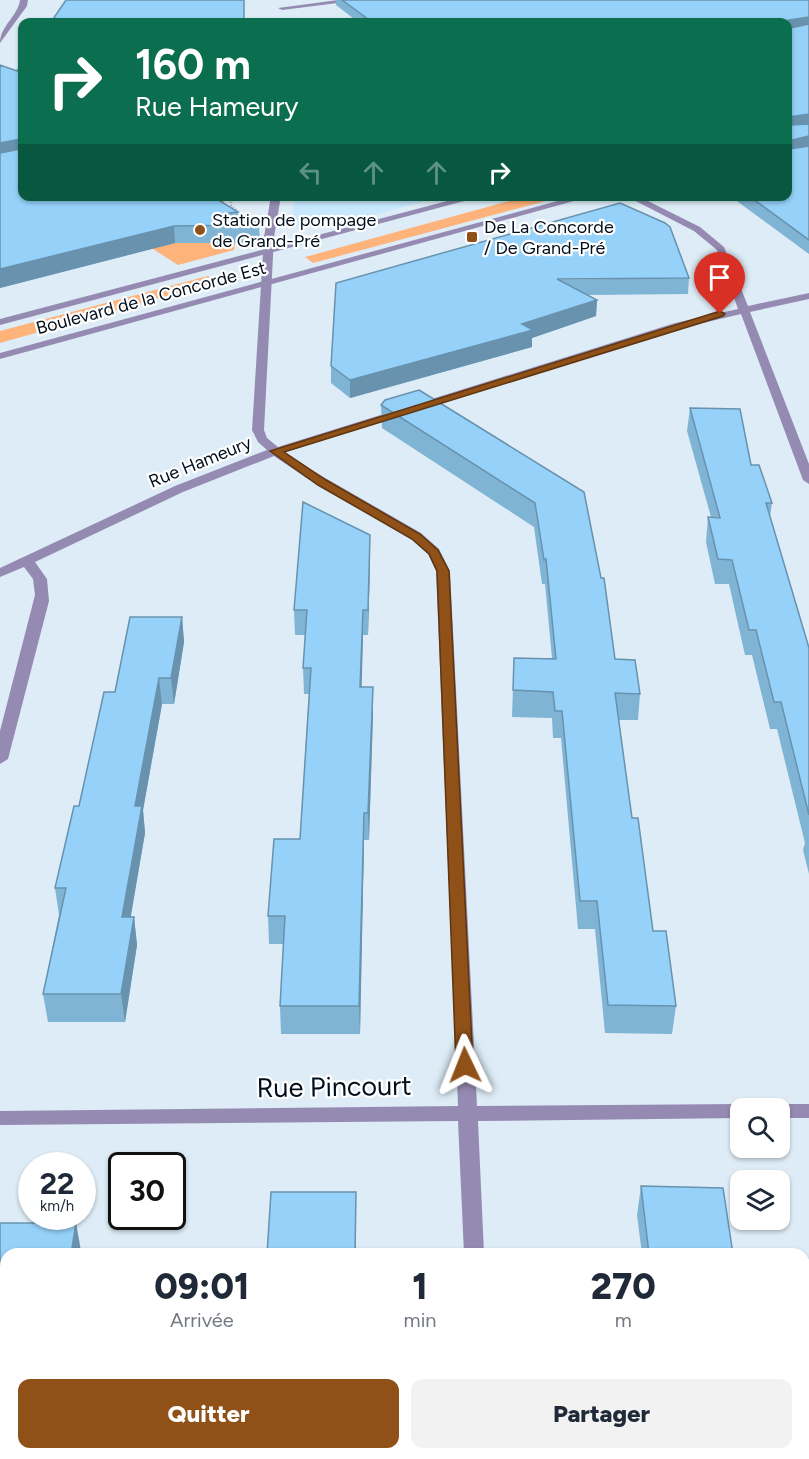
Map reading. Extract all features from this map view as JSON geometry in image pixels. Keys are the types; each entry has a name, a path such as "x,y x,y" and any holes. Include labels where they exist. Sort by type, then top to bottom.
{"street":[{"path":"0,41 23,6 24,0"},
{"path":"283,8 358,0"},
{"path":"275,201 268,252 258,430 262,440 322,482 416,536 434,552 443,571 474,1248"},
{"name":"Boulevard de la Concorde Est","path":"0,322 460,201"},
{"name":"Boulevard de la Concorde Est","path":"0,356 570,201"},
{"path":"640,201 697,229 714,241 728,263 809,480"},
{"name":"Rue Hameury","path":"0,573 179,489 276,451 680,325 744,308 809,296"},
{"path":"0,759 42,601 41,577 26,561"},
{"name":"Rue Pincourt","path":"0,1118 730,1111"},
{"path":"790,1111 809,1111"}],"path":[{"path":"230,201 245,223"},
{"path":"231,211 236,210"}],"shaded area":[{"path":"158,201 224,201 224,204 239,218 234,250 178,265 100,215"},
{"path":"294,201 422,202 340,224 336,221 320,224 324,228 291,226"},
{"path":"509,201 546,201 313,263 305,257"},
{"path":"208,276 216,282 0,343 0,331"}],"building":[{"path":"66,0 244,0 244,18 54,18"},
{"path":"342,0 809,0 809,17 792,19 367,18"},
{"path":"809,24 809,114 792,117 792,28"},
{"path":"0,65 18,69 18,140 0,143"},
{"path":"809,124 809,136 792,140 792,125"},
{"path":"809,146 809,240 756,201 792,201 792,149"},
{"path":"18,149 18,201 220,201 238,212 219,214 213,218 220,224 253,221 259,225 174,226 0,269 0,153"},
{"path":"620,203 670,227 689,278 557,279 597,300 522,324 533,330 350,380 331,366 336,283"},
{"path":"419,390 584,492 601,578 604,578 615,659 635,660 640,694 615,693 632,818 638,818 653,931 666,931 676,1006 608,1005 597,901 580,901 562,711 555,711 553,692 513,690 514,658 556,659 546,559 544,560 535,503 381,405 385,400"},
{"path":"690,408 740,409 751,465 759,465 772,503 766,503 809,648 809,815 781,702 774,702 756,630 749,630 732,560 718,559 708,517 720,518"},
{"path":"303,502 370,535 368,610 363,610 360,687 373,687 368,813 364,813 359,1006 280,1006 285,916 268,916 274,839 300,839 311,668 303,668 307,610 294,610"},
{"path":"130,617 182,617 171,678 159,678 135,806 142,806 122,917 134,917 121,994 43,994 66,888 55,888 74,806 79,806 104,692 115,692"},
{"path":"641,1186 723,1188 732,1248 648,1248"},
{"path":"271,1192 356,1192 355,1248 267,1248"},
{"path":"0,1223 18,1223 18,1230 75,1230 72,1248 0,1248"}],"place":[{"name":"Station de pompage de Grand-Pré","path":"200,230"},
{"name":"De La Concorde / De Grand-Pré","path":"472,237"}],"route":[{"path":"465,1065 445,580 440,561 434,552 416,536 322,482 276,451 720,314"}]}
